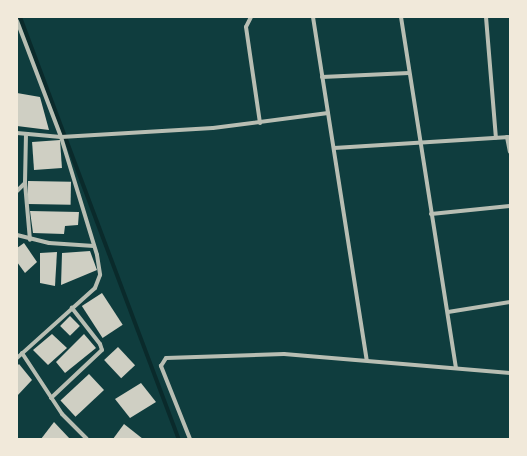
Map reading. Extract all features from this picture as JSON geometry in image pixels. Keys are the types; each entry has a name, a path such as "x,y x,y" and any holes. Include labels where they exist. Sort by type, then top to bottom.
{"street":[{"path":"251,17 246,27 260,123"},
{"path":"313,17 367,360"},
{"path":"401,17 456,367"},
{"path":"486,17 496,138"},
{"path":"17,21 61,137 100,266 98,283 17,358"},
{"path":"322,77 409,73"},
{"path":"17,133 61,137 260,123 328,113"},
{"path":"26,134 25,183 30,240"},
{"path":"334,148 509,137 510,152"},
{"path":"17,191 25,183"},
{"path":"432,214 510,206"},
{"path":"17,235 30,240 49,243 94,246"},
{"path":"448,312 510,302"},
{"path":"51,398 102,350 100,344 72,308"},
{"path":"22,353 62,414 87,439"},
{"path":"190,439 162,368 162,362 166,358 284,354 510,372"}],"building":[{"path":"17,93 40,97 49,130 17,126"},
{"path":"60,140 62,168 34,170 32,142"},
{"path":"28,181 71,182 71,205 28,204"},
{"path":"30,211 79,212 78,225 65,226 64,234 33,233"},
{"path":"24,243 37,262 25,273 17,262 17,248"},
{"path":"90,251 97,270 61,285 62,253"},
{"path":"57,252 55,286 40,283 40,253"},
{"path":"102,293 123,325 103,338 82,306"},
{"path":"70,316 80,326 70,336 60,326"},
{"path":"52,334 67,348 48,365 33,350"},
{"path":"84,334 96,348 65,373 56,362"},
{"path":"118,347 135,365 121,378 104,360"},
{"path":"19,364 32,380 17,396 17,366"},
{"path":"89,374 104,390 75,417 60,401"},
{"path":"141,383 156,402 130,418 115,399"},
{"path":"54,422 70,439 41,439"},
{"path":"124,424 143,439 113,439"}],"waterway":[{"path":"20,17 179,439"}]}
